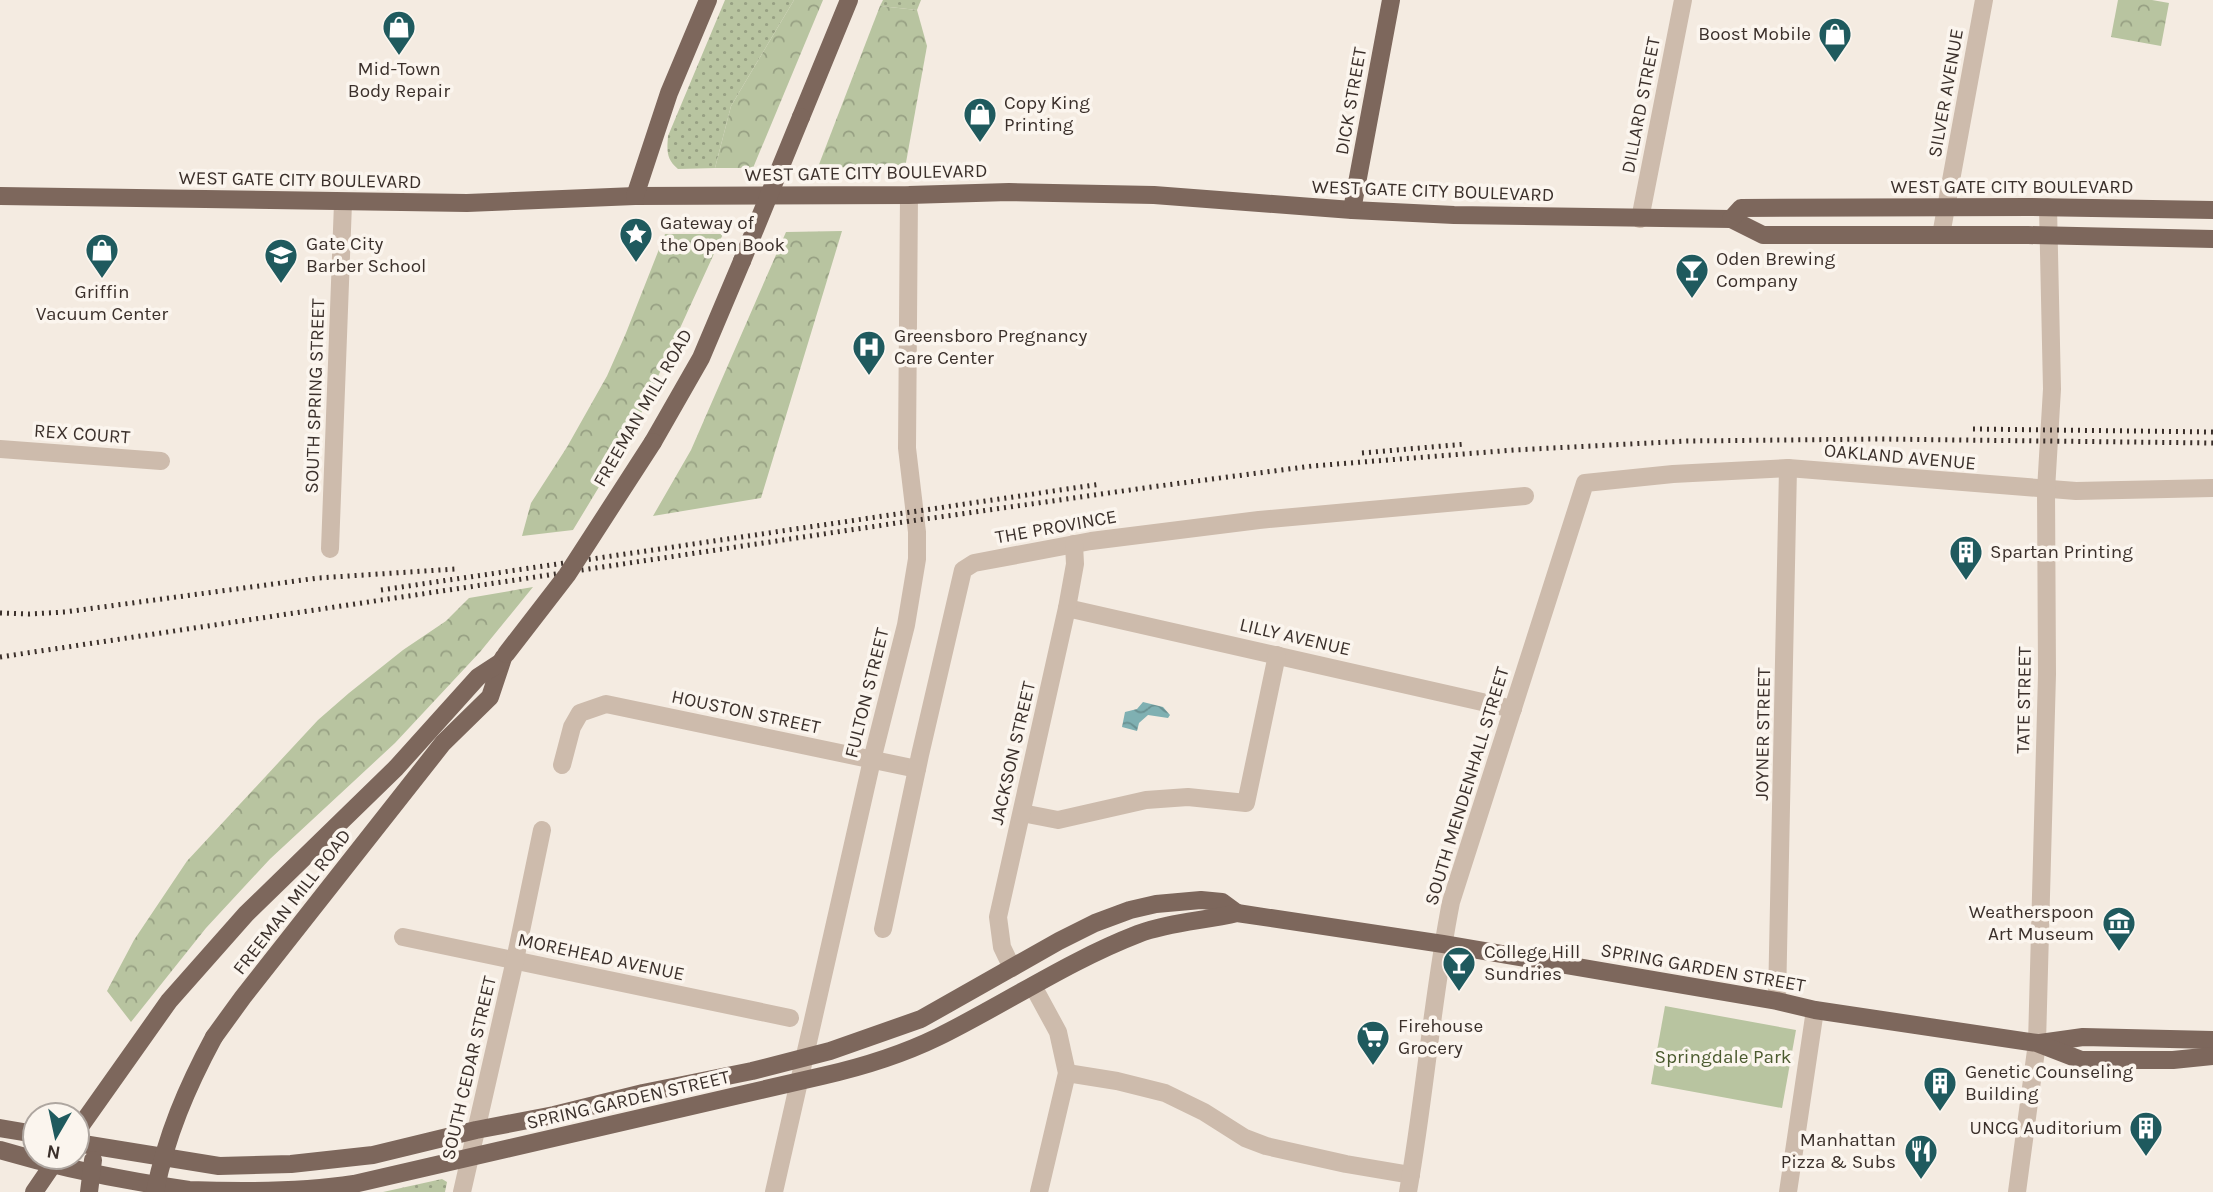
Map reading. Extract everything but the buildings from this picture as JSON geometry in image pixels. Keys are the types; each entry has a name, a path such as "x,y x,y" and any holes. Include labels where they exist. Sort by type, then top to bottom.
{"main road":[{"path":"635,196 669,93 708,0"},
{"name":"FREEMAN MILL ROAD","path":"91,1111 169,1001 246,914 396,768 478,677 503,658 567,575 653,442 701,358 849,0"},
{"name":"DICK STREET","path":"1352,210 1391,0"},
{"name":"WEST GATE CITY BOULEVARD","path":"0,196 343,203 516,202 635,196 1009,192 1154,195 1454,215 1731,219 1763,235 2213,239"},
{"name":"WEST GATE CITY BOULEVARD","path":"1731,219 1741,208 2048,207 2213,210"},
{"name":"FREEMAN MILL ROAD","path":"155,1192 174,1120 214,1037 443,744 490,697 503,658"},
{"name":"SPRING GARDEN STREET","path":"91,1146 219,1166 327,1161 373,1154 752,1071 843,1046 921,1019 1095,923 1143,907 1201,900 1222,902 1237,913"},
{"name":"SPRING GARDEN STREET","path":"0,1150 90,1172 189,1190 310,1191 354,1184 888,1059 938,1037 1139,933 1182,922 1237,913 1443,944 1777,1001 1815,1010 2036,1043 2081,1060 2173,1060 2213,1056"},
{"name":"SPRING GARDEN STREET","path":"2036,1043 2083,1037 2213,1040"},
{"path":"0,1128 21,1132"},
{"path":"89,1192 95,1147"},
{"path":"213,1192 219,1166"},
{"path":"34,1192 48,1171"}],"street":[{"name":"DILLARD STREET","path":"1640,219 1683,0"},
{"name":"SILVER AVENUE","path":"1941,235 1984,0"},
{"name":"FULTON STREET","path":"774,1192 872,760 906,625 918,544 907,448 909,195"},
{"name":"SOUTH SPRING STREET","path":"330,549 343,203"},
{"name":"TATE STREET","path":"2017,1192 2036,1043 2047,674 2046,489 2052,389 2048,207"},
{"name":"REX COURT","path":"0,450 161,461"},
{"name":"OAKLAND AVENUE","path":"1585,484 1673,474 1788,468 2076,491 2213,488"},
{"name":"JOYNER STREET","path":"1777,1001 1788,468"},
{"name":"SOUTH MENDENHALL STREET","path":"1409,1183 1451,902 1585,484"},
{"name":"THE PROVINCE","path":"883,929 963,570 974,563 1074,544 1259,520 1525,496"},
{"name":"JACKSON STREET","path":"1013,968 1002,947 998,918 1067,608 1075,564 1074,544"},
{"name":"LILLY AVENUE","path":"1067,608 1513,709"},
{"path":"1022,813 1058,820 1146,800 1188,797 1246,803 1277,655"},
{"name":"HOUSTON STREET","path":"562,765 572,727 580,713 606,704 917,769"},
{"name":"SOUTH CEDAR STREET","path":"462,1192 542,830"},
{"name":"MOREHEAD AVENUE","path":"403,937 790,1018"},
{"path":"1033,986 1058,1032 1067,1073 1039,1192"},
{"path":"1788,1192 1815,1010"},
{"path":"1067,1073 1117,1081 1165,1093 1204,1112 1245,1138 1266,1146 1346,1164 1409,1183"}],"green space":[{"path":"725,0 794,0 731,106 715,168 678,169 668,154 668,136"},
{"path":"794,0 823,0 753,168 715,168 731,106"},
{"path":"883,0 921,0 917,10 880,6"},
{"path":"2118,0 2169,3 2161,46 2111,37"},
{"path":"880,6 917,10 927,46 905,168 818,167"},
{"path":"842,231 761,498 653,516 691,450 786,232"},
{"path":"665,234 723,234 634,429 573,530 522,536 531,503 567,447 607,376"},
{"path":"533,587 480,652 395,743 270,859 206,928 131,1022 107,991 134,940 187,861 318,720 403,650 446,621 469,598"},
{"name":"Springdale Park","path":"1665,1006 1796,1030 1782,1108 1651,1084"},
{"path":"442,1179 447,1182 445,1192 383,1192"}],"water":[{"path":"1143,702 1163,707 1170,715 1168,718 1148,715 1139,723 1137,731 1122,727 1125,712 1137,709"}],"railway":[{"path":"1973,429 2213,432"},
{"path":"0,657 897,523 1312,466 1514,450 1688,441 1879,439 2213,443"},
{"path":"1362,453 1466,444"},
{"path":"381,590 1101,484"},
{"path":"0,613 65,612 318,578 455,569"}],"place":[{"name":"Mid-Town Body Repair","path":"399,57"},
{"name":"Boost Mobile","path":"1835,64"},
{"name":"Copy King Printing","path":"980,144"},
{"name":"Gateway of the Open Book","path":"636,264"},
{"name":"Griffin Vacuum Center","path":"102,280"},
{"name":"Gate City Barber School","path":"281,285"},
{"name":"Oden Brewing Company","path":"1692,300"},
{"name":"Greensboro Pregnancy Care Center","path":"869,377"},
{"name":"Spartan Printing","path":"1966,582"},
{"name":"Weatherspoon Art Museum","path":"2119,953"},
{"name":"College Hill Sundries","path":"1459,993"},
{"name":"Firehouse Grocery","path":"1373,1067"},
{"name":"Genetic Counseling Building","path":"1940,1113"},
{"name":"UNCG Auditorium","path":"2146,1158"},
{"name":"Manhattan Pizza & Subs","path":"1921,1181"}]}
